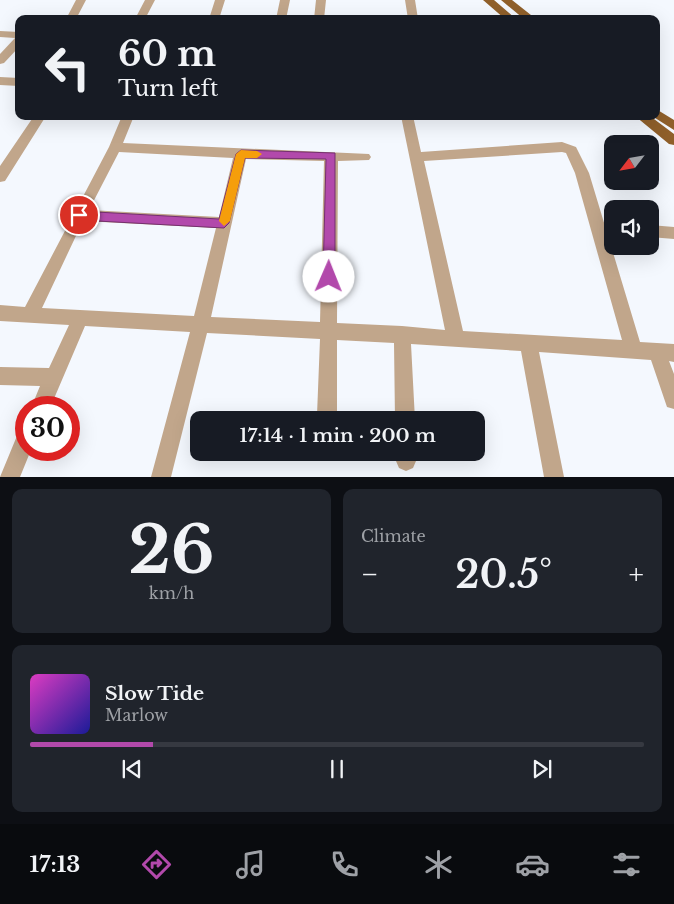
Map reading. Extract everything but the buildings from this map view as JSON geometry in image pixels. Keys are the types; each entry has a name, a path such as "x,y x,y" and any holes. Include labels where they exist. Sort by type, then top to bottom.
{"main road":[{"path":"488,0 507,15"},
{"path":"506,0 525,15"},
{"path":"660,116 674,126"},
{"path":"646,120 674,141"}],"street":[{"path":"73,15 81,0"},
{"path":"142,15 150,0"},
{"path":"215,15 220,0"},
{"path":"282,15 285,0"},
{"path":"319,15 321,0"},
{"path":"410,0 412,15"},
{"path":"0,34 15,35"},
{"path":"0,61 15,44"},
{"path":"0,81 15,82"},
{"path":"0,176 37,120"},
{"path":"30,315 115,147 126,120"},
{"path":"408,120 456,339"},
{"path":"115,147 241,154 364,157"},
{"path":"416,157 567,148 571,150 582,173 604,226"},
{"path":"161,476 201,323 241,154"},
{"path":"327,411 331,156"},
{"path":"79,215 224,223"},
{"path":"659,232 674,233"},
{"path":"611,255 634,350"},
{"path":"0,313 80,319 201,323 402,334 665,352 674,400"},
{"path":"45,396 80,319"},
{"path":"402,334 405,411"},
{"path":"528,342 554,476"},
{"path":"0,376 54,377"},
{"path":"9,476 16,461"}],"slow traffic":[{"path":"224,221 241,154 257,154"}],"route":[{"path":"79,215 224,223 241,154 331,156 329,277"}]}
